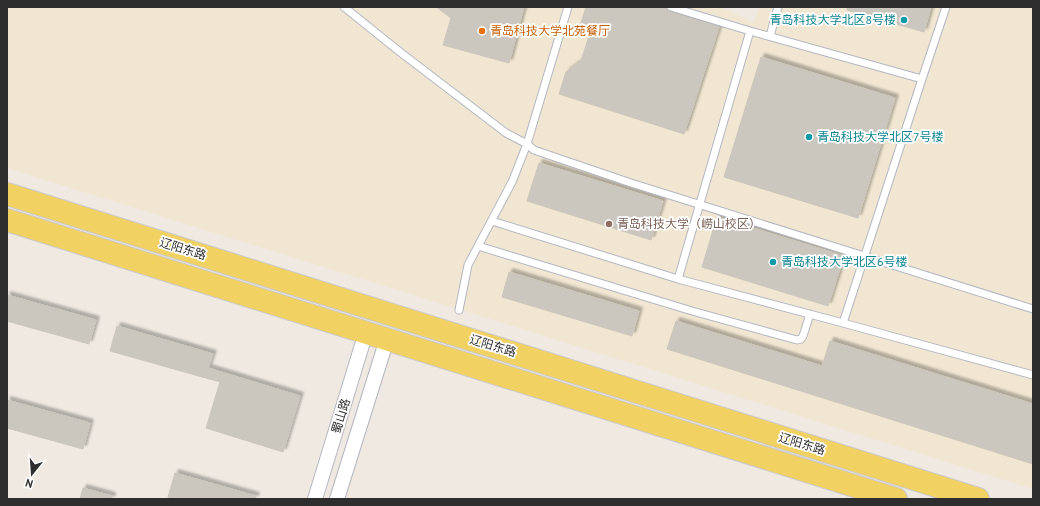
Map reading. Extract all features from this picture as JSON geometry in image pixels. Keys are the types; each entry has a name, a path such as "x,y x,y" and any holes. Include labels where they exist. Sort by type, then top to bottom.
{"main road":[{"name":"辽阳东路","path":"7,194 978,499"},
{"name":"辽阳东路","path":"7,220 896,499"}],"street":[{"name":"蜀山路","path":"315,499 366,332"},
{"name":"蜀山路","path":"337,499 387,339"}],"lane":[{"path":"344,7 506,133 527,144 534,150 632,183 1033,309"},
{"path":"459,310 468,265 512,182 527,144 568,7"},
{"path":"671,7 750,31 922,79"},
{"path":"770,36 778,7"},
{"path":"843,323 946,7"},
{"path":"678,279 750,31"},
{"path":"492,220 678,279 1033,375"},
{"path":"478,246 692,311 797,340 801,339 803,336 810,314"}],"shaded area":[{"name":"青岛科技大学（崂山校区）","path":"7,7 721,7 754,23 759,7 1033,7 1033,489 7,168"}],"building":[{"name":"青岛科技大学北苑餐厅","path":"436,7 524,7 509,63 443,45 451,18"},
{"path":"586,7 664,7 670,12 719,27 684,134 559,94 566,72 581,61 590,33 579,29"},
{"name":"青岛科技大学北区8号楼","path":"847,7 931,7 924,32 847,10"},
{"name":"青岛科技大学北区7号楼","path":"761,57 895,98 858,218 724,177"},
{"path":"539,163 663,201 651,240 527,201"},
{"name":"青岛科技大学北区6号楼","path":"717,217 844,256 828,306 702,267"},
{"path":"509,272 639,311 632,336 502,297"},
{"path":"7,295 96,320 89,344 7,321"},
{"path":"676,321 822,366 830,341 1033,404 1033,464 667,349"},
{"path":"117,326 213,354 208,368 300,396 283,452 206,428 220,382 110,351"},
{"path":"7,400 90,423 83,449 7,428"},
{"path":"175,473 256,496 255,499 174,499 168,497"},
{"path":"83,488 112,496 112,499 80,499"}],"place":[{"name":"青岛科技大学北区8号楼","path":"904,20"},
{"name":"青岛科技大学北苑餐厅","path":"482,31"},
{"name":"青岛科技大学北区7号楼","path":"809,137"},
{"name":"青岛科技大学（崂山校区）","path":"609,224"},
{"name":"青岛科技大学北区6号楼","path":"773,262"}]}
